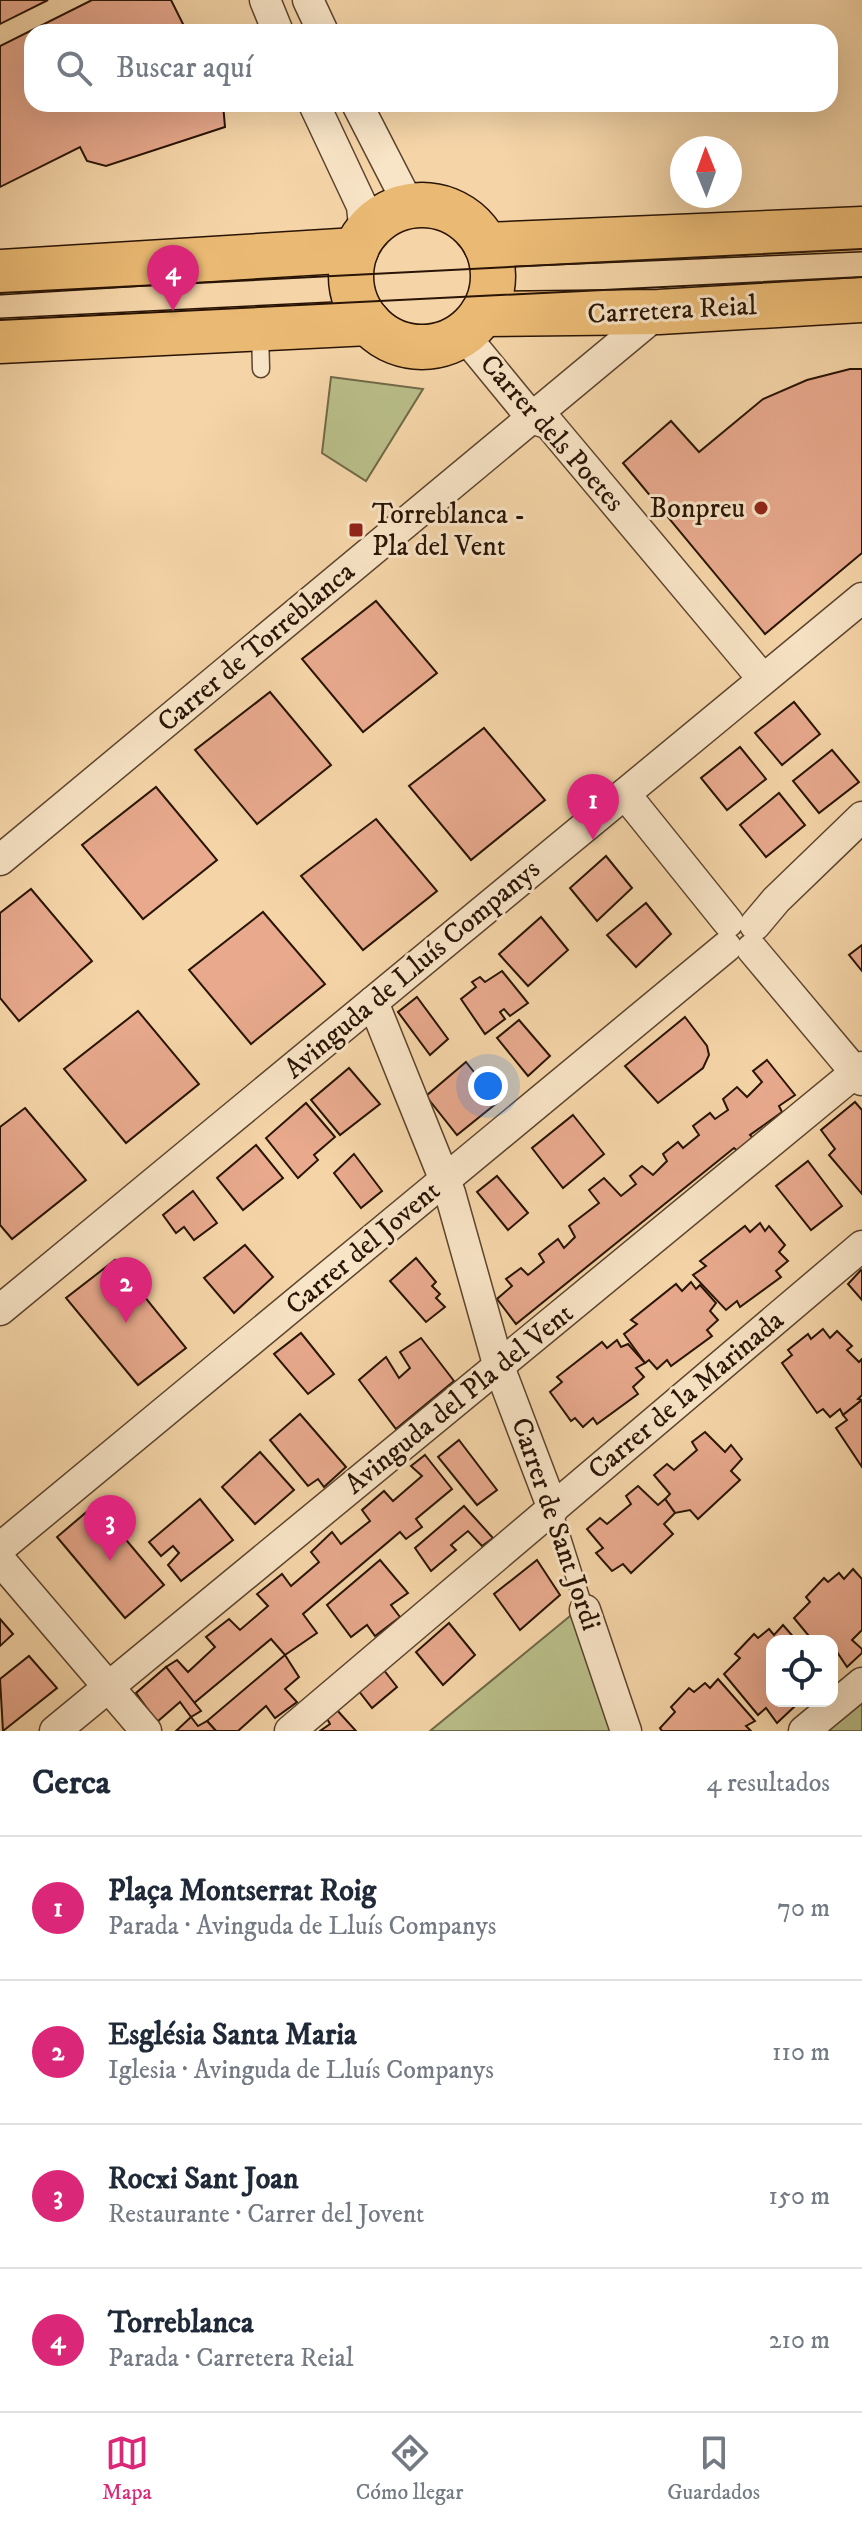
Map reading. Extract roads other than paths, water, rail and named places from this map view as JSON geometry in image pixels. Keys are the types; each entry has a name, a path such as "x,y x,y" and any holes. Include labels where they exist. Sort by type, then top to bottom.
{"main road":[{"path":"0,341 260,349 369,323 353,293 352,270 361,243 385,216 410,207 441,208 459,216 486,245 493,277 473,324"},
{"path":"486,245 862,229"},
{"path":"0,272 361,243"},
{"name":"Carretera Reial","path":"369,323 390,339 415,347 440,345 473,324 547,316 862,300"}],"street":[{"path":"265,0 275,24"},
{"path":"308,0 319,24"},
{"path":"318,112 362,206 361,243"},
{"path":"361,112 410,207"},
{"name":"Carrer de Torreblanca","path":"0,860 659,312"},
{"name":"Carrer dels Poetes","path":"473,324 532,418 549,424 763,679"},
{"name":"Avinguda de Lluís Companys","path":"0,1310 862,598"},
{"path":"625,794 740,936 860,1073"},
{"name":"Carrer del Jovent","path":"0,1548 740,936 862,817"},
{"name":"Carrer de Sant Jordi","path":"373,1002 445,1181 498,1364 553,1509"},
{"name":"Avinguda del Pla del Vent","path":"55,1731 498,1364 580,1302 860,1073"},
{"name":"Carrer de la Marinada","path":"290,1731 862,1246"},
{"path":"0,1560 146,1731"},
{"name":"Carrer de Sant Jordi","path":"585,1610 626,1731"},
{"path":"804,1731 862,1683"}],"lane":[{"name":"Carrer de Sant Jordi","path":"553,1509 585,1610"}],"tram line":[{"path":"0,293 862,249"},
{"path":"0,320 862,277"}],"place":[{"name":"Torreblanca","path":"173,311"},
{"name":"Bonpreu","path":"761,508"},
{"name":"Torreblanca - Pla del Vent","path":"356,530"},
{"name":"Plaça Montserrat Roig","path":"593,840"},
{"name":"Església Santa Maria","path":"126,1323"},
{"name":"Rocxi Sant Joan","path":"110,1561"}]}
